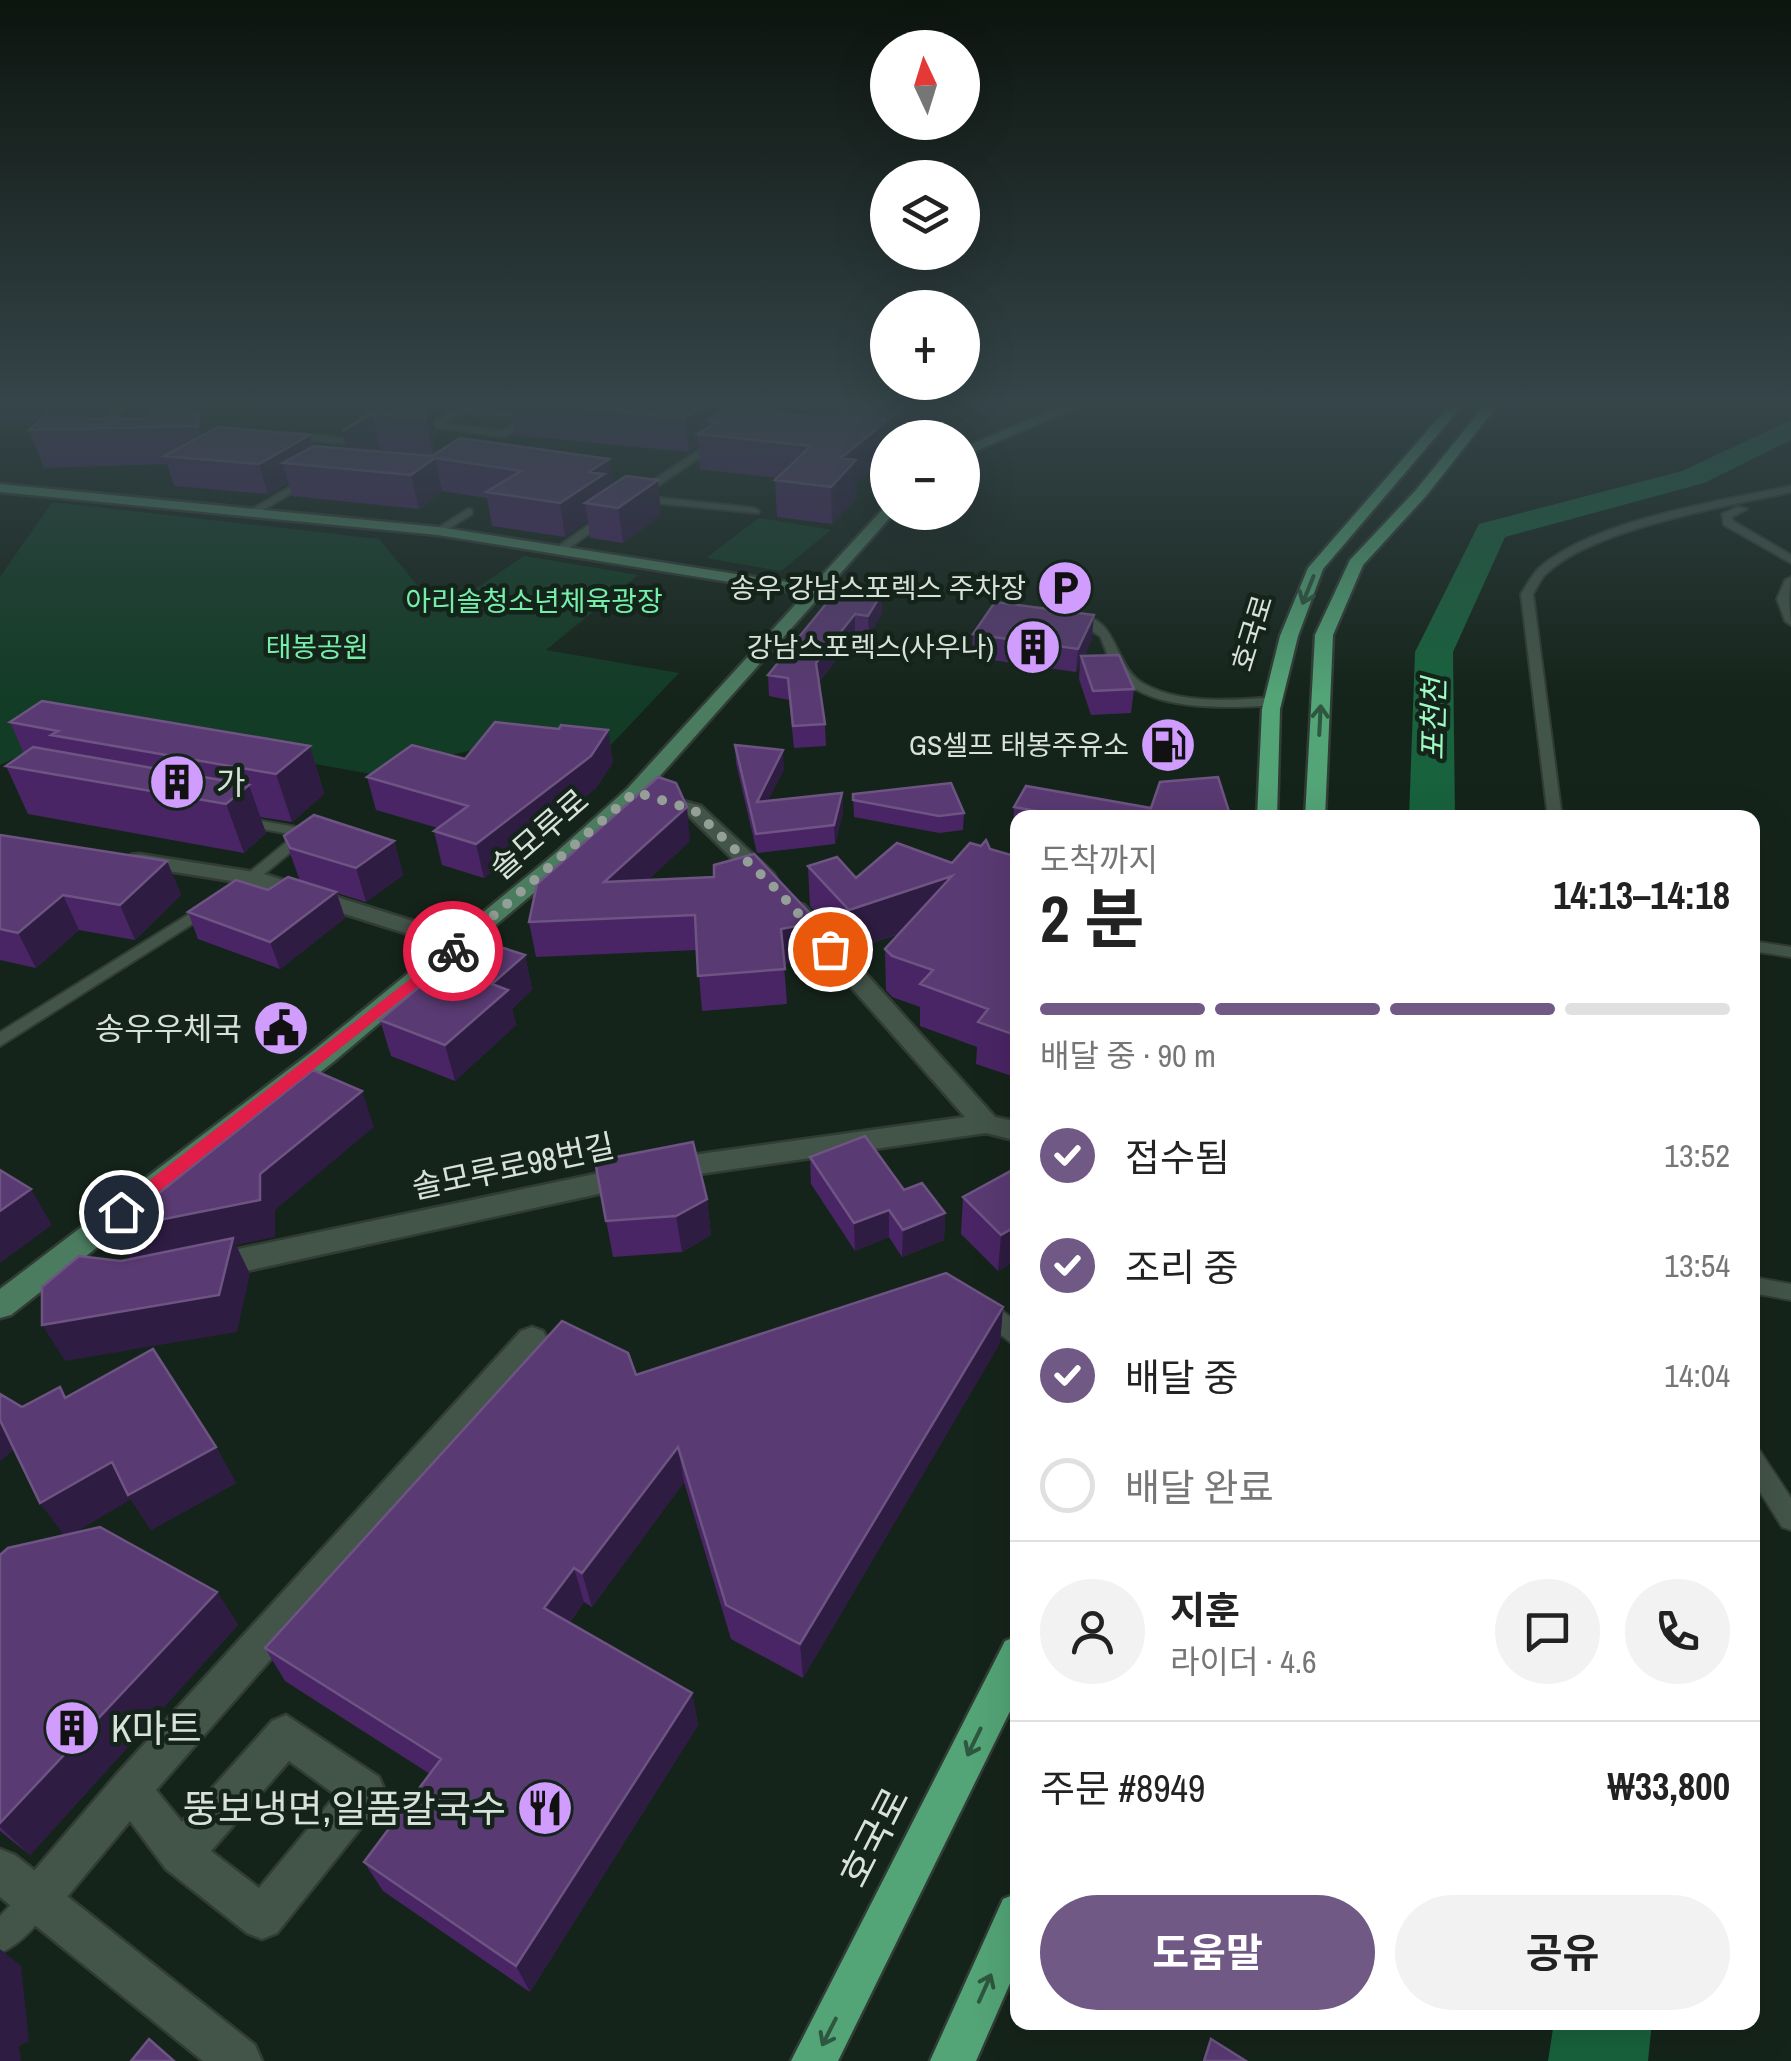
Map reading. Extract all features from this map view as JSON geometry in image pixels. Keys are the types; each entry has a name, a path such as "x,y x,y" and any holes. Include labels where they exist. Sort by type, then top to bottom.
{"main road":[{"path":"157,502 438,531 814,591"},
{"name":"호국로","path":"1267,810 1274,701 1289,636 1316,568 1371,502"},
{"path":"1315,810 1324,635 1356,563 1413,502"},
{"name":"솔모루로","path":"0,1306 73,1265 462,944 635,792 871,530"},
{"name":"호국로","path":"814,2061 1010,1670"},
{"path":"953,2061 1010,1932"}],"street":[{"path":"635,792 694,810 778,891 986,1124 1010,1130"},
{"path":"117,856 253,878 462,944"},
{"name":"솔모루로98번길","path":"178,1274 672,1168 986,1124"},
{"path":"37,1900 130,1789 532,1340"},
{"path":"130,1789 181,1854 262,1918 365,1791 286,1735 181,1854"},
{"path":"0,1870 239,2061"}],"lane":[{"path":"254,511 269,502"},
{"path":"673,502 754,511"},
{"path":"1554,810 1526,594 1536,574 1583,544 1750,502"},
{"path":"1763,502 1726,516 1728,523 1791,560"},
{"path":"560,550 619,508"},
{"path":"438,531 468,512"},
{"path":"1791,580 1783,598 1791,621"},
{"path":"1075,617 1096,624 1110,636 1123,673 1157,696 1235,704 1274,701"},
{"path":"0,1040 253,878 307,833 214,816"},
{"path":"1760,947 1791,952"},
{"path":"1760,1286 1791,1292"},
{"path":"967,1294 1010,1329"},
{"path":"1760,1471 1791,1519"},
{"path":"0,1938 37,1900"}],"green space":[{"name":"태봉공원","path":"52,502 379,539 440,613 524,556 638,575 546,650 679,673 607,749 502,743 371,774 126,730 61,736 0,765 0,577"},
{"path":"759,518 831,530 781,571 706,558"}],"building":[{"path":"586,502 626,502 618,508"},
{"path":"839,588 882,593 868,616 855,614 816,663 825,724 793,726 788,678 768,675"},
{"path":"995,602 1094,615 1078,649 973,634"},
{"path":"1119,655 1134,689 1093,691 1081,656"},
{"path":"42,701 310,746 276,774 51,735 58,731 10,722"},
{"path":"495,722 608,730 591,756 476,844 434,831 468,806 367,777 412,745 465,759"},
{"path":"735,745 783,750 757,802 842,793 834,825 756,834"},
{"name":"가","path":"33,747 249,785 226,804 6,766"},
{"path":"658,777 676,783 687,807 604,882 714,877 714,865 754,854 818,922 781,929 785,969 698,976 695,915 529,922 537,884"},
{"path":"1218,777 1228,810 1014,807 1026,786 1151,808 1160,782"},
{"path":"951,783 964,813 939,816 853,800 853,794"},
{"path":"314,815 394,841 356,868 290,848 284,836"},
{"path":"0,835 167,861 120,905 63,895 18,933 0,929"},
{"path":"986,840 990,849 1010,855 1010,1033 978,1022 988,1009 920,984 933,970 892,956 885,949 952,876 849,910 808,866 837,857 856,878 897,843 952,863 970,843 981,846"},
{"path":"288,877 336,892 270,942 188,912 236,880 268,890"},
{"path":"476,939 525,955 492,984 508,990 445,1045 380,1020"},
{"path":"313,1070 362,1091 260,1174 260,1200 114,1229"},
{"path":"865,1136 904,1190 922,1183 945,1213 903,1230 889,1210 854,1223 810,1157"},
{"path":"693,1142 707,1199 676,1216 606,1221 595,1161"},
{"path":"0,1170 31,1189 0,1211"},
{"path":"1010,1171 1010,1230 1001,1235 963,1197"},
{"path":"233,1238 219,1295 42,1325 42,1287 79,1256 121,1261"},
{"path":"946,1273 1003,1307 800,1644 726,1605 678,1447 582,1573 574,1568 544,1608 692,1693 516,1966 364,1862 441,1759 265,1648 562,1321 628,1353 636,1375"},
{"path":"153,1349 216,1447 128,1495 112,1462 40,1503 0,1420 0,1394 22,1407 60,1387 65,1398"},
{"name":"K마트","path":"100,1527 217,1592 0,1823 0,1555 8,1548"},
{"path":"149,2039 174,2061 131,2061"},
{"path":"1211,2039 1246,2061 1204,2061"}],"waterway":[{"name":"포천천","path":"1432,810 1434,652 1491,531 1599,502"},
{"name":"포천천","path":"1598,2061 1602,2030"}],"way so far":[{"path":"453,951 635,792 694,810 778,891 830,949"}],"place":[{"name":"송우 강남스포렉스 주차장","path":"1065,588"},
{"name":"강남스포렉스(사우나)","path":"1033,647"},
{"name":"GS셀프 태봉주유소","path":"1168,745"},
{"name":"가","path":"177,782"},
{"name":"송우우체국","path":"281,1028"},
{"name":"K마트","path":"72,1728"},
{"name":"뚱보냉면,일품칼국수","path":"545,1808"}],"route":[{"path":"121,1212 453,951"}],"park label":[{"name":"아리솔청소년체육광장","path":"534,601"}]}
